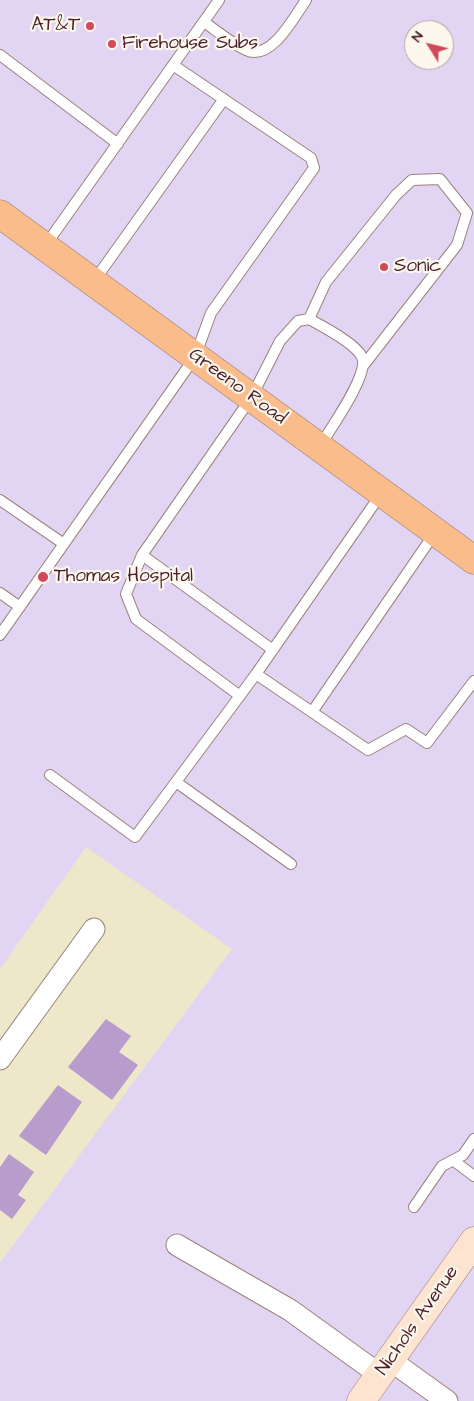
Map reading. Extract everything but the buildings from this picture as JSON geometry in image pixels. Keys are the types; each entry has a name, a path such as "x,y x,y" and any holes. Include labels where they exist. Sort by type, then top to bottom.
{"main road":[{"name":"Greeno Road","path":"0,214 474,560"}],"street":[{"path":"0,1059 94,929"},
{"name":"Nichols Avenue","path":"362,1401 474,1241"},
{"path":"177,1245 290,1310 385,1368 447,1401"}],"lane":[{"path":"44,246 220,0"},
{"path":"204,22 247,51 261,52 274,44 306,0"},
{"path":"0,55 118,144"},
{"path":"0,636 195,357 211,313 314,168 311,158 173,65"},
{"path":"93,282 224,99"},
{"path":"309,319 326,282 396,195 412,180 440,179 467,213 457,245 363,366"},
{"path":"240,696 136,619 126,594 142,555 252,398 280,341 298,321 309,319 355,348 362,357 363,366 359,381 319,447"},
{"path":"50,775 135,837 256,674 382,493"},
{"path":"0,500 64,544"},
{"path":"312,712 436,532"},
{"path":"142,555 273,650"},
{"path":"0,593 20,607"},
{"path":"256,674 368,750 406,729 427,743 474,682"},
{"path":"176,782 291,864"},
{"path":"414,1207 442,1166 463,1155 474,1139"},
{"path":"454,1161 474,1176"}],"shaded area":[{"path":"0,0 474,0 474,1401 0,1401 0,1263 232,949 86,847 0,969"}],"place":[{"name":"AT&T","path":"90,26"},
{"name":"Firehouse Subs","path":"112,44"},
{"name":"Sonic","path":"384,267"},
{"name":"Thomas Hospital","path":"43,577"}]}
